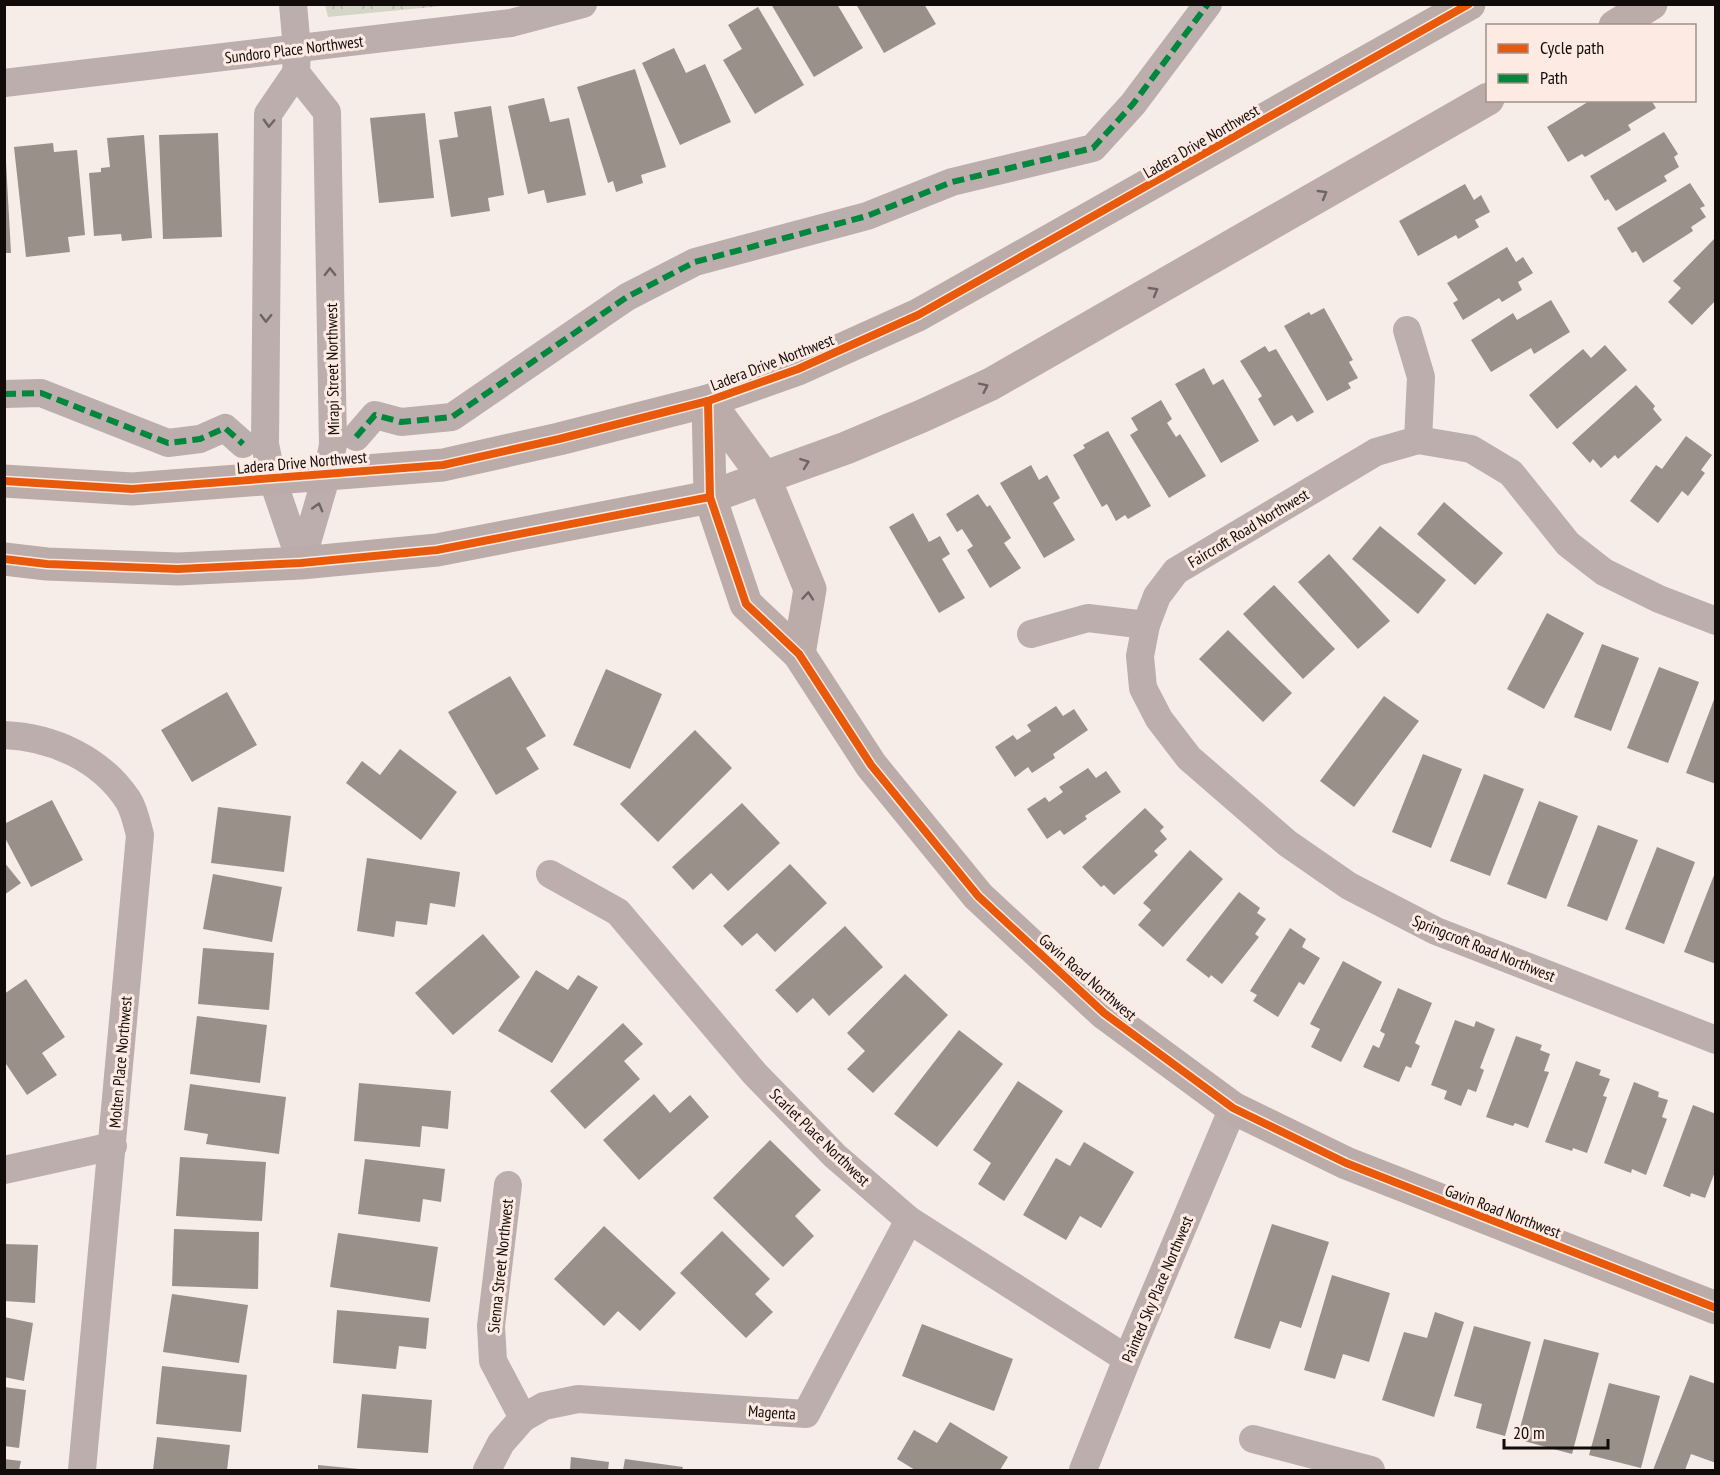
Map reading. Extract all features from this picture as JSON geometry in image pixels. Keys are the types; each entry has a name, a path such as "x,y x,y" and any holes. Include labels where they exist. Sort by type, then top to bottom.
{"main road":[{"name":"Ladera Drive Northwest","path":"4,481 132,489 443,465 559,439 708,401 798,369 918,315 1469,4"},
{"path":"1618,24 1651,4"},
{"path":"4,559 47,564 178,569 301,563 437,550 710,497 846,448 991,384 1486,100"},
{"path":"708,401 764,477 810,589 799,654"},
{"name":"Gavin Road Northwest","path":"708,401 710,497 746,604 799,654 871,765 978,896 1104,1013 1233,1108 1346,1164 1716,1308"}],"street":[{"path":"293,4 296,61 268,114 265,444 272,478 301,563"},
{"name":"Sundoro Place Northwest","path":"4,83 296,61 511,23 583,4"},
{"path":"356,436 375,415 401,422 452,417 627,297 695,262 867,216 952,182 1093,148 1133,104 1208,4"},
{"name":"Mirapi Street Northwest","path":"296,61 327,112 333,446 301,563"},
{"path":"1407,330 1421,377 1418,440 1471,449 1511,473 1568,544 1604,572 1659,599 1716,621"},
{"path":"4,394 41,393 168,442 200,439 225,428 243,444"},
{"name":"Faircroft Road Northwest","path":"1146,626 1157,596 1176,571 1376,452 1418,440"},
{"path":"1031,634 1088,618 1146,626"},
{"name":"Springcroft Road Northwest","path":"1146,626 1140,656 1143,688 1159,719 1190,758 1287,843 1349,886 1436,931 1716,1040"},
{"name":"Molten Place Northwest","path":"4,735 22,735 67,748 104,771 129,801 140,835 82,1470"},
{"name":"Scarlet Place Northwest","path":"550,874 618,912 755,1074 835,1156 909,1220 1127,1359"},
{"name":"Painted Sky Place Northwest","path":"1083,1470 1127,1359 1233,1108"},
{"path":"4,1170 113,1146"},
{"name":"Sienna Street Northwest","path":"508,1185 491,1326 493,1361 523,1418"},
{"name":"Magenta","path":"523,1418 544,1406 578,1399 806,1414 909,1220"},
{"path":"487,1470 501,1443 523,1418"},
{"path":"1252,1439 1371,1470"}],"green space":[{"path":"325,4 453,5 328,17"}],"building":[{"path":"771,4 837,4 863,48 814,77"},
{"path":"856,4 924,4 936,24 884,53"},
{"path":"758,7 804,85 755,114 723,60 742,49 728,25"},
{"path":"674,48 686,73 705,64 731,122 680,145 642,63"},
{"path":"635,69 666,167 641,175 643,183 616,192 613,181 608,183 577,87"},
{"path":"544,98 550,122 569,118 586,195 547,203 544,190 528,194 508,106"},
{"path":"1588,102 1652,102 1656,108 1628,125 1631,130 1585,157 1582,154 1568,162 1547,127"},
{"path":"491,106 504,195 488,198 490,211 451,217 439,140 458,137 454,112"},
{"path":"425,113 434,198 379,203 370,118"},
{"path":"1664,132 1678,154 1674,157 1679,167 1664,176 1667,181 1616,211 1608,199 1605,201 1590,176"},
{"path":"218,133 222,237 163,239 159,135"},
{"path":"144,135 152,238 122,241 121,234 94,236 89,173 101,172 101,168 110,167 107,138"},
{"path":"53,143 54,152 77,150 85,235 68,237 70,252 26,257 14,147"},
{"path":"4,162 6,162 11,253 4,253"},
{"path":"1690,183 1705,206 1700,208 1706,217 1691,227 1693,231 1643,263 1636,251 1632,253 1617,228"},
{"path":"1465,184 1474,200 1481,195 1490,212 1475,220 1479,227 1458,239 1456,235 1418,256 1399,221"},
{"path":"1716,237 1716,300 1692,325 1668,302 1681,288 1673,281"},
{"path":"1507,247 1516,262 1523,257 1533,273 1518,282 1522,290 1502,302 1499,298 1463,320 1453,303 1458,300 1447,283"},
{"path":"1551,300 1570,332 1534,354 1531,348 1491,372 1471,340 1513,313 1517,320"},
{"path":"1324,308 1353,360 1349,362 1358,378 1348,383 1351,388 1327,401 1284,326 1309,312 1311,315"},
{"path":"1605,345 1627,370 1557,429 1529,395 1583,349 1591,358"},
{"path":"1265,346 1269,352 1276,349 1314,412 1297,422 1292,415 1274,426 1258,399 1262,396 1240,361"},
{"path":"1204,368 1213,385 1223,379 1259,441 1221,463 1175,384"},
{"path":"1636,385 1655,406 1653,409 1662,420 1618,459 1615,455 1601,468 1593,459 1590,463 1572,443"},
{"path":"1161,400 1172,419 1167,423 1176,437 1180,434 1206,476 1169,498 1130,435 1138,430 1131,418"},
{"path":"1108,431 1151,506 1128,519 1125,515 1116,521 1107,504 1102,507 1073,455 1085,448 1083,445"},
{"path":"1686,436 1712,455 1701,470 1705,473 1688,496 1682,491 1658,523 1630,501 1656,465 1662,469"},
{"path":"1031,465 1039,480 1047,475 1060,498 1053,503 1075,540 1044,558 1000,483"},
{"path":"978,494 987,507 990,505 1011,538 1004,543 1021,568 990,588 967,550 973,546 962,529 957,532 946,514"},
{"path":"1444,502 1503,553 1475,585 1417,534"},
{"path":"913,513 929,542 940,536 950,554 942,559 965,598 939,613 889,527"},
{"path":"1380,526 1446,580 1418,614 1352,559"},
{"path":"1329,554 1390,621 1358,649 1298,582"},
{"path":"1274,585 1335,649 1303,679 1243,614"},
{"path":"1547,613 1584,633 1544,709 1507,689"},
{"path":"1228,630 1292,693 1263,722 1199,659"},
{"path":"1602,644 1639,658 1611,731 1574,717"},
{"path":"1659,667 1699,682 1668,763 1627,748"},
{"path":"606,669 662,694 630,769 573,745"},
{"path":"510,676 546,736 526,748 539,769 496,795 448,712"},
{"path":"227,692 257,745 192,782 161,730"},
{"path":"1384,696 1419,721 1354,807 1320,781"},
{"path":"1716,697 1716,784 1686,773"},
{"path":"1056,706 1063,716 1074,709 1088,730 1053,754 1055,758 1032,773 1028,767 1015,777 995,747 1013,735 1017,740 1031,731 1027,725"},
{"path":"695,730 732,768 658,842 620,804"},
{"path":"400,749 457,792 421,840 346,783 362,761 380,775"},
{"path":"1423,754 1462,769 1431,848 1392,832"},
{"path":"1088,768 1096,778 1106,771 1121,792 1085,816 1087,819 1064,835 1060,830 1047,839 1027,809 1045,797 1049,802 1063,792 1059,787"},
{"path":"1484,774 1524,789 1490,876 1450,861"},
{"path":"52,800 83,860 31,887 4,836 4,824"},
{"path":"1539,801 1578,816 1546,899 1507,884"},
{"path":"742,803 780,843 728,891 711,873 693,890 672,867"},
{"path":"218,807 291,816 284,872 211,863"},
{"path":"1145,808 1164,827 1160,831 1167,839 1154,851 1158,855 1114,895 1104,885 1101,887 1082,867"},
{"path":"1598,825 1638,840 1607,921 1567,906"},
{"path":"1657,847 1695,862 1664,944 1625,929"},
{"path":"1190,850 1223,879 1163,947 1138,925 1151,910 1143,903"},
{"path":"367,858 460,872 455,907 430,903 427,925 396,921 394,937 357,931"},
{"path":"4,862 21,883 4,895"},
{"path":"790,864 827,903 775,952 757,933 742,946 723,926"},
{"path":"1716,870 1716,964 1684,952"},
{"path":"213,874 282,887 272,942 203,929"},
{"path":"1239,892 1260,908 1257,913 1266,919 1255,934 1259,937 1222,984 1211,975 1209,978 1186,960"},
{"path":"845,926 883,967 829,1016 813,998 797,1013 775,990"},
{"path":"1290,928 1306,939 1302,947 1320,958 1304,985 1299,982 1278,1017 1253,1001 1257,995 1250,991"},
{"path":"483,934 520,977 453,1035 415,993"},
{"path":"203,948 274,953 269,1010 198,1004"},
{"path":"1343,961 1382,982 1341,1062 1311,1047 1320,1029 1310,1024"},
{"path":"536,970 568,990 578,975 598,987 552,1063 498,1031"},
{"path":"905,974 948,1015 873,1093 847,1069 865,1051 847,1033"},
{"path":"26,979 65,1037 42,1053 57,1075 27,1095 4,1061 4,994"},
{"path":"1398,988 1432,1003 1415,1043 1420,1046 1411,1068 1406,1066 1399,1082 1363,1067 1373,1045 1379,1048 1385,1034 1380,1031"},
{"path":"197,1016 267,1025 260,1083 190,1074"},
{"path":"1455,1020 1474,1027 1476,1021 1495,1029 1480,1068 1484,1070 1476,1092 1468,1089 1461,1106 1444,1099 1447,1091 1431,1085"},
{"path":"623,1023 643,1044 624,1061 640,1079 585,1129 550,1091"},
{"path":"959,1030 1003,1064 937,1147 894,1114"},
{"path":"1516,1036 1542,1045 1540,1050 1550,1054 1544,1071 1549,1072 1528,1128 1515,1123 1513,1126 1486,1117"},
{"path":"1576,1061 1601,1070 1599,1075 1610,1079 1603,1096 1607,1097 1587,1153 1573,1148 1572,1151 1545,1142"},
{"path":"1018,1081 1063,1111 1004,1201 978,1184 991,1163 973,1150"},
{"path":"1634,1082 1659,1092 1658,1097 1668,1100 1662,1117 1667,1119 1646,1175 1632,1169 1631,1173 1604,1163"},
{"path":"359,1083 451,1091 448,1129 422,1126 420,1147 354,1141"},
{"path":"190,1084 286,1097 279,1154 206,1144 208,1134 184,1130"},
{"path":"654,1094 670,1113 690,1095 709,1117 639,1180 603,1140"},
{"path":"1693,1105 1716,1114 1716,1169 1705,1198 1691,1193 1690,1197 1663,1186"},
{"path":"770,1140 821,1190 795,1216 814,1236 783,1267 713,1198"},
{"path":"1084,1142 1134,1172 1101,1228 1080,1216 1066,1240 1023,1215 1056,1158 1070,1166"},
{"path":"180,1157 266,1162 262,1221 176,1216"},
{"path":"365,1159 445,1169 441,1202 423,1199 420,1222 358,1214"},
{"path":"1272,1224 1329,1242 1301,1328 1280,1321 1270,1349 1234,1338"},
{"path":"604,1226 676,1293 640,1331 618,1311 604,1326 554,1279"},
{"path":"174,1229 259,1232 258,1289 172,1286"},
{"path":"722,1231 770,1279 755,1294 773,1312 746,1338 680,1273"},
{"path":"338,1233 438,1247 430,1302 330,1287"},
{"path":"4,1244 38,1245 35,1303 4,1301"},
{"path":"1332,1275 1390,1293 1369,1362 1343,1354 1335,1379 1304,1370"},
{"path":"172,1294 248,1305 239,1363 163,1352"},
{"path":"337,1310 429,1318 426,1349 399,1346 396,1369 333,1363"},
{"path":"1435,1312 1464,1322 1434,1417 1382,1400 1404,1332 1427,1338"},
{"path":"4,1317 33,1323 24,1381 4,1377"},
{"path":"922,1324 1013,1359 994,1411 902,1376"},
{"path":"1474,1326 1531,1342 1505,1436 1476,1428 1482,1404 1454,1396"},
{"path":"1544,1339 1599,1353 1572,1454 1517,1439"},
{"path":"162,1366 247,1375 241,1432 156,1424"},
{"path":"1690,1375 1716,1384 1716,1463 1691,1454 1685,1470 1653,1470"},
{"path":"1609,1383 1660,1396 1641,1468 1589,1455"},
{"path":"4,1387 26,1390 19,1448 4,1446"},
{"path":"362,1394 432,1400 428,1453 357,1448"},
{"path":"950,1422 1008,1457 1000,1470 915,1470 897,1459 914,1430 937,1443"},
{"path":"157,1437 230,1445 227,1470 153,1470"},
{"path":"571,1457 609,1462 608,1470 570,1470"},
{"path":"4,1459 21,1461 19,1470 4,1470"},
{"path":"625,1459 683,1467 682,1470 623,1470"},
{"path":"318,1465 359,1469 359,1470 318,1470"}],"marked path":[{"path":"356,437 375,415 401,422 452,417 627,297 695,262 867,216 952,182 1093,148 1133,104 1208,4"},
{"path":"4,394 41,393 168,443 200,439 225,428 243,444"}],"cycle path":[{"path":"4,481 132,489 443,465 559,439 708,401 798,369 918,315 1469,4"},
{"path":"708,401 710,497 746,604 799,654 871,765 978,896 1104,1013 1233,1108 1346,1163 1716,1308"},
{"path":"4,559 47,564 178,569 301,563 437,550 710,497"}]}
